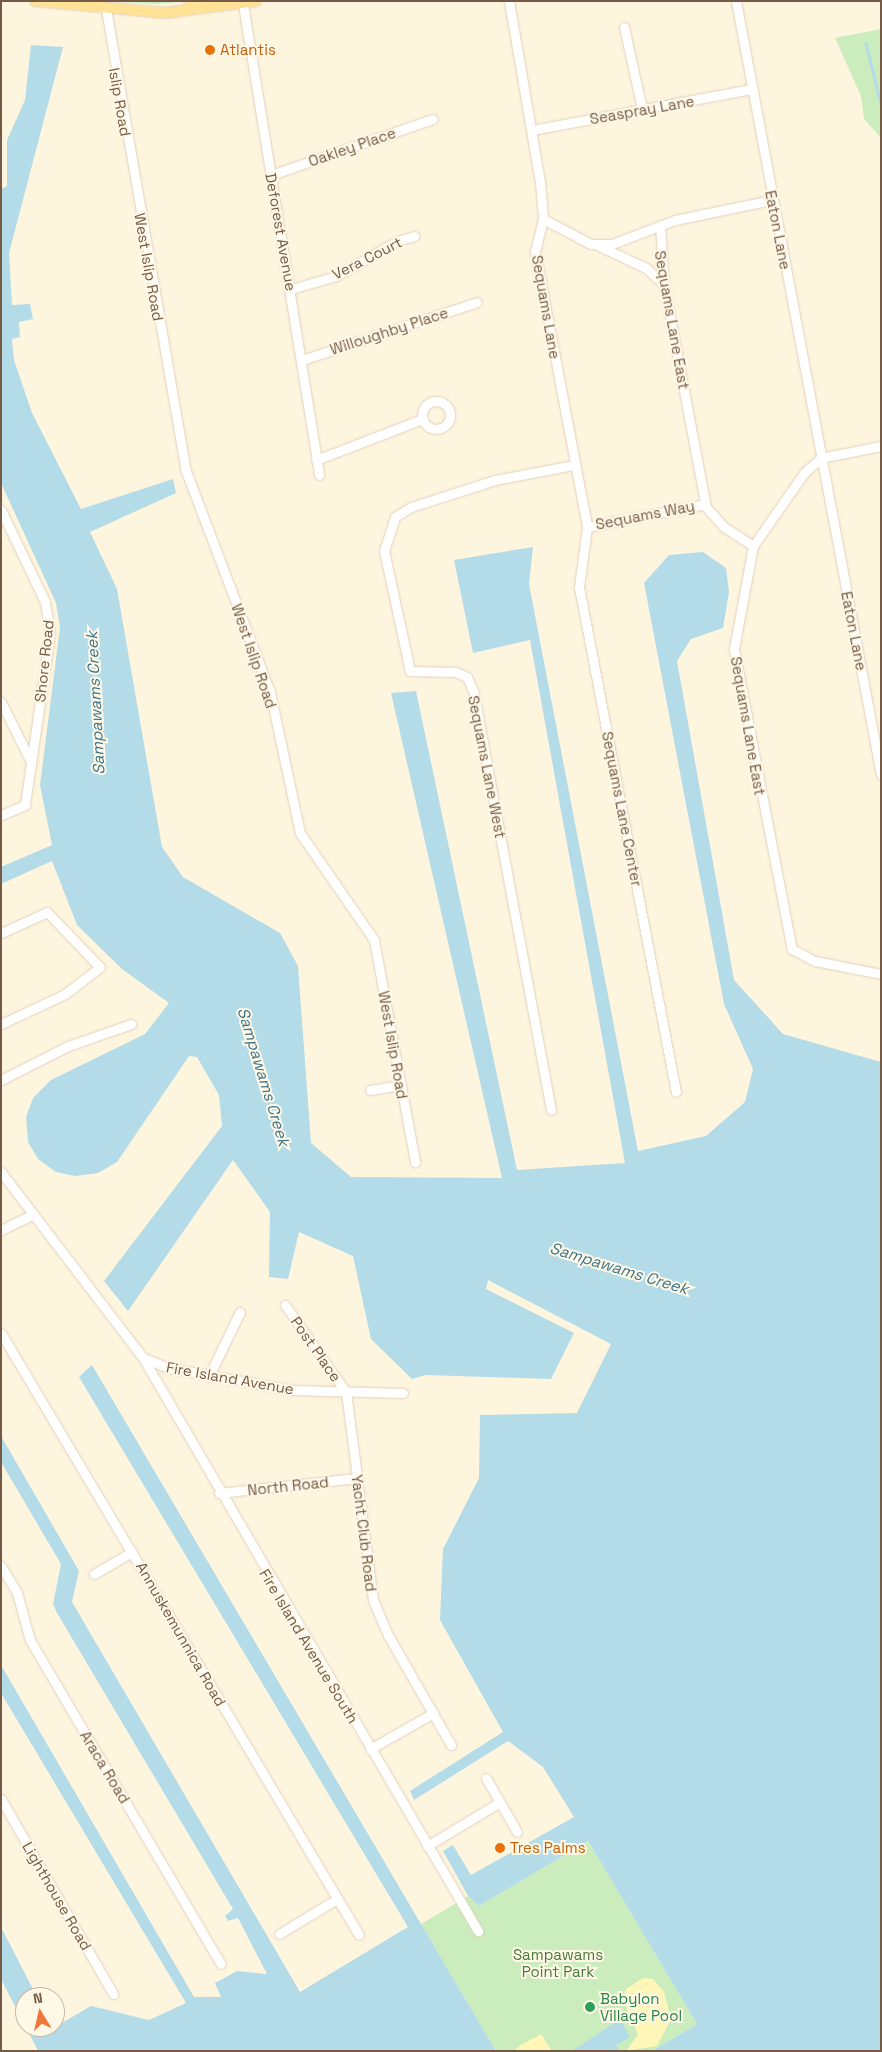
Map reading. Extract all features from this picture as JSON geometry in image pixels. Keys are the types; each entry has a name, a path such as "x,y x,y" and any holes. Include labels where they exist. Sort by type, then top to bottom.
{"main road":[{"path":"165,13 206,1"},
{"path":"39,2 165,13 256,1"}],"street":[{"name":"Sequams Lane","path":"509,1 532,130 543,219 535,250 574,465"},
{"name":"Eaton Lane","path":"736,1 881,775"},
{"name":"Deforest Avenue","path":"243,4 291,289 319,475"},
{"name":"Islip Road","path":"106,9 136,194"},
{"path":"624,27 642,109"},
{"name":"Seaspray Lane","path":"532,130 752,90"},
{"name":"Oakley Place","path":"271,175 433,119"},
{"name":"West Islip Road","path":"136,194 186,471 270,692 300,833 374,940 415,1162"},
{"path":"598,245 660,225 772,200"},
{"path":"543,219 646,268 664,285"},
{"name":"Sequams Lane East","path":"660,225 664,285 705,504 724,527 753,546 736,626 735,663 787,937 802,957 881,974"},
{"name":"Vera Court","path":"291,289 336,276 396,240 414,236"},
{"name":"Willoughby Place","path":"302,360 477,302"},
{"path":"316,460 422,419"},
{"path":"753,546 804,473 821,458 881,446"},
{"name":"Sequams Way","path":"574,465 587,526 705,504"},
{"name":"Sequams Lane West","path":"551,1110 473,692 467,677 455,672 410,671 384,551 395,517 411,507 495,480 574,465"},
{"name":"Shore Road","path":"1,510 50,615 25,804 1,815"},
{"name":"Sequams Lane Center","path":"587,526 579,587 676,1092"},
{"path":"1,702 32,762"},
{"path":"1,933 48,912 100,968 65,994 1,1024"},
{"path":"1,1080 68,1046 131,1024"},
{"path":"370,1090 400,1084"},
{"path":"1,1172 143,1358"},
{"path":"1,1230 32,1215"},
{"name":"Post Place","path":"285,1305 346,1392"},
{"path":"209,1376 240,1312"},
{"name":"Annuskemunnica Road","path":"1,1333 359,1935"},
{"name":"Fire Island Avenue","path":"143,1358 209,1376 292,1390 403,1393"},
{"name":"Fire Island Avenue South","path":"143,1358 219,1493 478,1932"},
{"name":"Yacht Club Road","path":"346,1392 373,1600 388,1635 451,1745"},
{"name":"North Road","path":"219,1493 357,1478"},
{"path":"94,1574 132,1552"},
{"name":"Araca Road","path":"1,1566 17,1593 30,1640 221,1964"},
{"path":"370,1749 433,1713"},
{"path":"486,1778 517,1832"},
{"name":"Lighthouse Road","path":"1,1799 113,1994"},
{"path":"427,1846 500,1802"},
{"path":"279,1934 337,1899"}],"green space":[{"path":"108,1 194,1 155,4"},
{"path":"881,29 881,138 864,119 861,96 835,38"},
{"name":"Sampawams Point Park","path":"588,1841 697,2024 652,2051 496,2051 421,1924 470,1895 479,1906"}],"sand":[{"path":"643,1978 653,1979 664,1992 671,2019 657,2046 626,2051 638,2035 623,1999 626,1989"},
{"path":"541,2034 552,2051 514,2051 519,2046"}],"water":[{"name":"Sampawams Creek","path":"31,45 63,47 9,253 12,305 30,304 33,319 19,322 20,337 12,339 14,360 32,413 81,509 173,479 176,493 90,532 117,589 162,847 183,877 280,933 298,966 311,1143 351,1177 502,1178 391,693 416,691 517,1170 625,1163 530,640 473,653 454,560 533,547 529,584 638,1151 706,1136 745,1102 753,1069 724,1004 644,583 669,555 703,552 726,568 729,592 723,628 691,639 677,661 734,980 783,1034 881,1062 881,2051 652,2051 697,2024 588,1841 479,1906 468,1896 443,1851 453,1845 471,1875 574,1817 543,1767 508,1741 414,1800 410,1791 503,1732 440,1620 443,1549 479,1478 480,1415 577,1413 611,1344 488,1280 486,1289 574,1333 551,1379 426,1375 412,1379 371,1339 353,1256 299,1232 288,1279 269,1277 270,1212 233,1160 128,1311 104,1281 222,1126 219,1095 197,1057 189,1056 117,1162 98,1173 75,1176 56,1172 38,1159 28,1142 26,1117 33,1098 51,1080 145,1034 169,1003 122,969 77,925 52,861 1,884 1,867 52,845 40,785 60,627 56,603 1,483 1,189 7,186 7,140 25,100"},
{"path":"92,1365 496,2051 38,2051 31,2037 65,2037 65,2021 91,2006 149,2020 186,2003 1,1693 1,1665 194,1997 221,1997 215,1983 237,1971 267,1974 238,1918 228,1921 225,1916 233,1909 57,1613 53,1604 61,1564 1,1462 1,1436 79,1571 72,1602 300,1992 408,1927 79,1377"},
{"path":"1,1927 32,1987 15,1987 15,2006 1,1979"},
{"path":"620,2019 630,2037 616,2045 619,2050 572,2051"}],"waterway":[{"path":"866,43 881,104"}],"place":[{"name":"Atlantis","path":"210,50"},
{"name":"Tres Palms","path":"500,1848"},
{"name":"Babylon Village Pool","path":"590,2007"}]}
